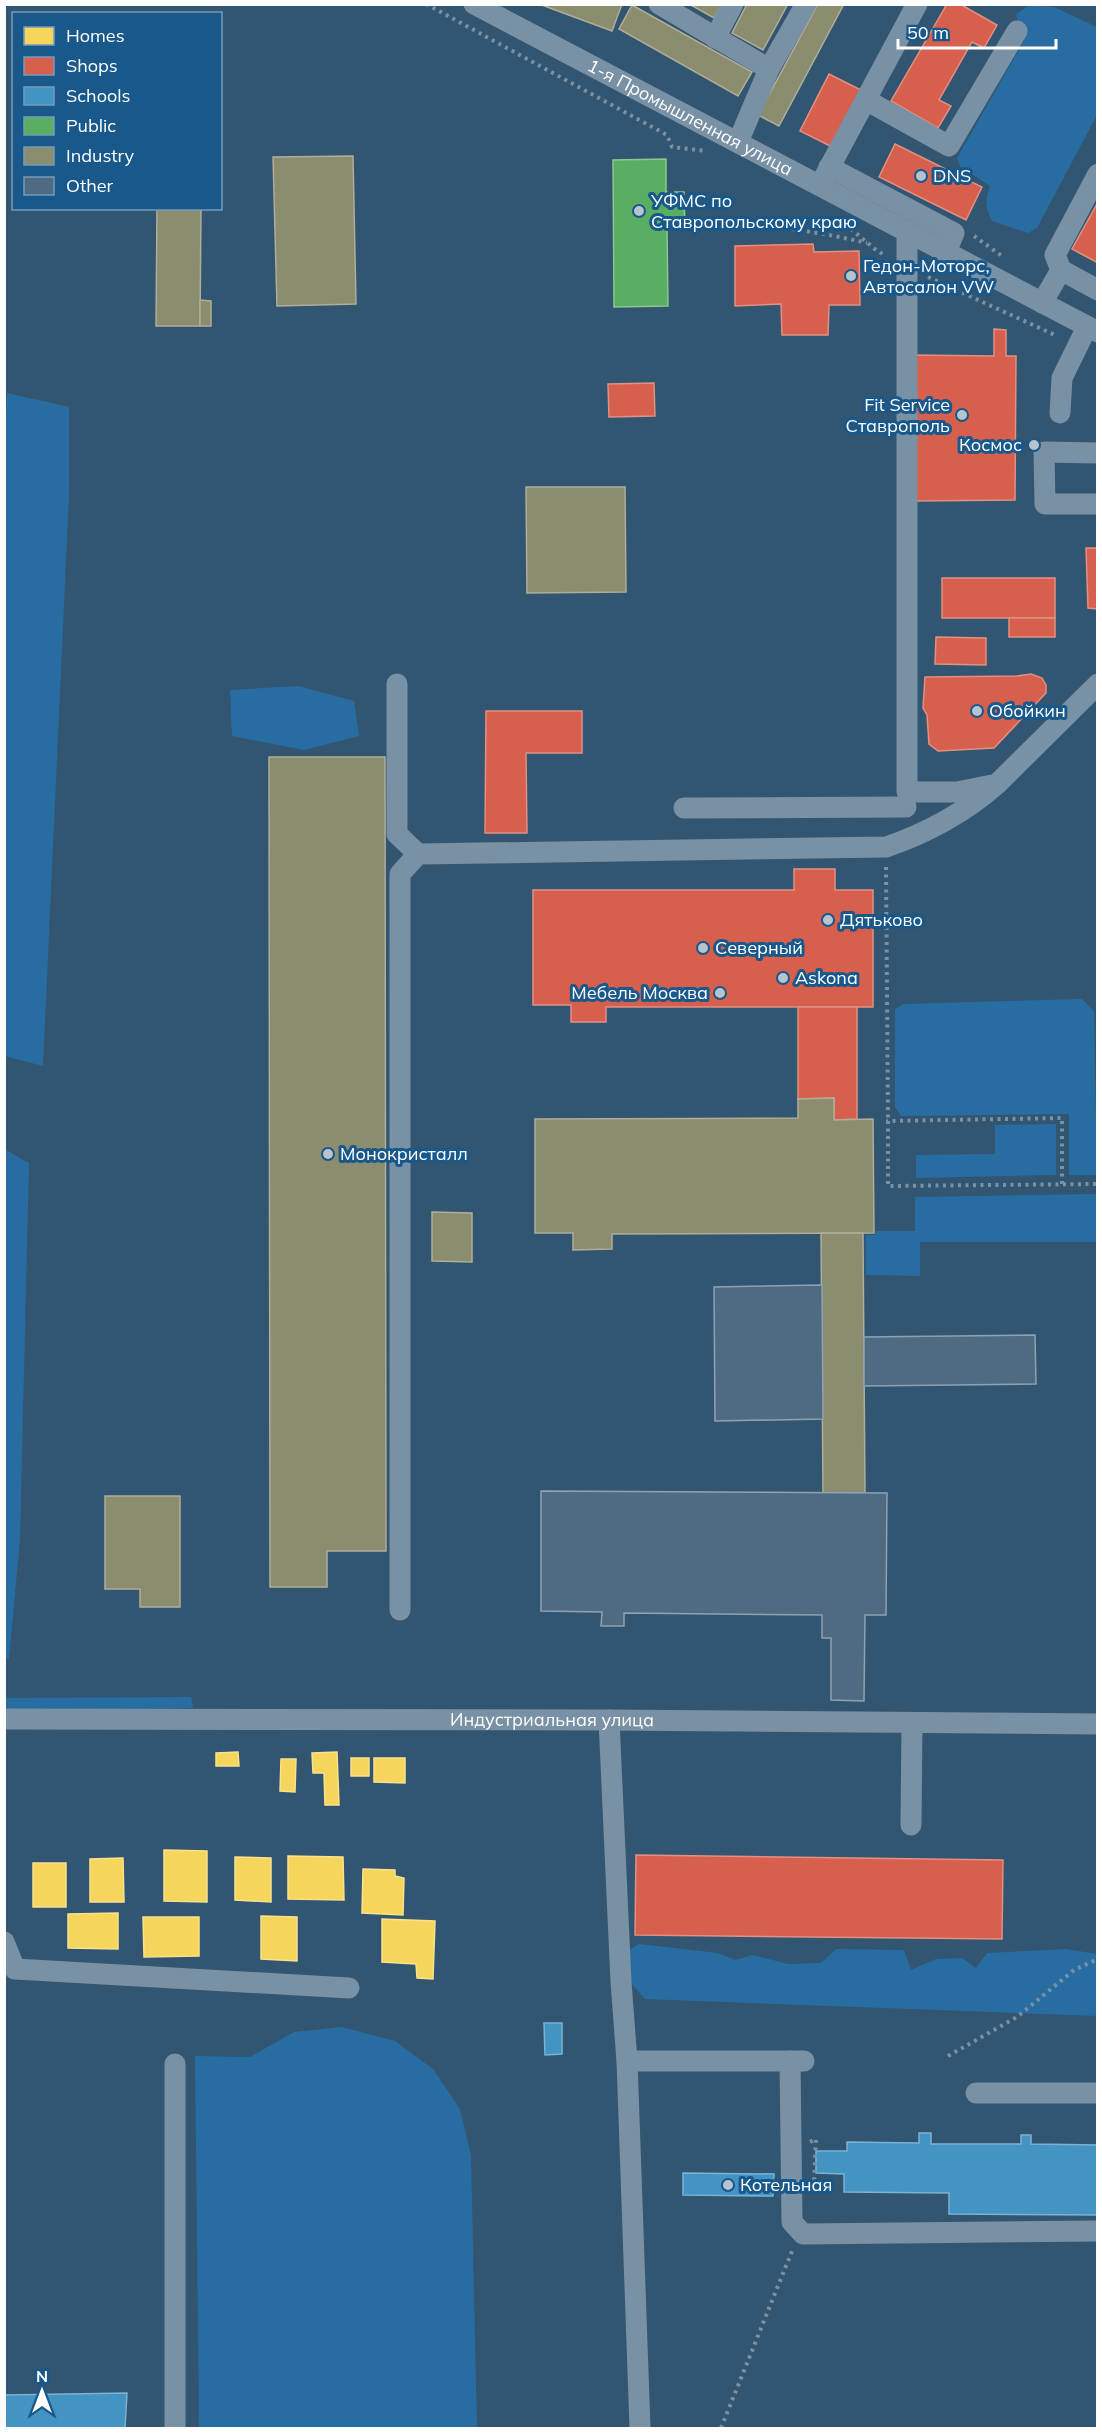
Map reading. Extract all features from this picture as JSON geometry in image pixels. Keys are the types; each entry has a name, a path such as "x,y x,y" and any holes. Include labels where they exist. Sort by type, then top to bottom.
{"street":[{"name":"1-я Промышленная улица","path":"474,4 738,142 825,176 907,232 1042,303 1087,335"},
{"path":"660,4 769,69"},
{"path":"716,38 733,4"},
{"path":"738,142 769,69 806,4"},
{"path":"917,4 825,176 954,233 946,252"},
{"path":"866,100 949,146 1017,31"},
{"path":"1098,174 1055,255 1061,270 1098,290"},
{"path":"896,844 907,800 907,232"},
{"path":"1042,303 1061,270"},
{"path":"1060,412 1062,378 1087,335"},
{"path":"1098,453 1044,452 1045,504 1098,504"},
{"path":"397,684 397,834 418,854 896,844 934,827 984,796 1098,684"},
{"path":"684,808 907,800 997,784"},
{"path":"400,1610 400,874 418,854"},
{"name":"Индустриальная улица","path":"4,1719 1098,1724"},
{"path":"609,1720 621,1982 627,2061 640,2428"},
{"path":"911,1825 912,1723"},
{"path":"4,1942 15,1969 349,1988"},
{"path":"627,2061 797,2061 791,2152 792,2222 803,2234 1098,2231"},
{"path":"175,2064 175,2428"},
{"path":"976,2093 1098,2093"}],"path":[{"path":"426,4 667,135 672,147 707,151"},
{"path":"695,221 730,222 834,235 868,243"},
{"path":"844,223 868,243 907,267 1087,335"},
{"path":"896,844 888,1186 1098,1184"},
{"path":"888,1121 1062,1118 1062,1184"},
{"path":"948,2056 1017,2017 1074,1970 1098,1959"},
{"path":"791,2152 816,2139 813,2190"},
{"path":"721,2428 794,2244"}],"shaded area":[{"path":"1030,5 1054,7 1097,27 1097,115 1037,228 1028,233 992,221 987,204 990,186 960,166 957,158 1024,41 1016,14"},
{"path":"7,393 69,407 69,495 43,1066 5,1056 4,460"},
{"path":"298,686 354,701 359,736 304,750 232,736 230,690"},
{"path":"1082,999 1094,1011 1097,1175 1069,1175 1069,1114 901,1116 895,1107 895,1009 904,1004"},
{"path":"1056,1124 1056,1175 916,1178 916,1155 995,1154 995,1125"},
{"path":"4,1149 29,1163 20,1540 9,1659 5,1659"},
{"path":"1097,1194 1097,1242 920,1242 920,1276 866,1275 866,1235 875,1235 876,1231 915,1231 915,1197"},
{"path":"191,1697 193,1708 5,1712 4,1698"},
{"path":"639,1944 718,1953 735,1960 753,1955 788,1964 821,1963 836,1949 904,1950 911,1970 936,1959 962,1958 976,1968 987,1953 1066,1949 1097,1954 1097,2016 645,1999 625,1976 624,1953"},
{"path":"342,2027 395,2041 433,2069 460,2109 471,2155 477,2428 199,2428 195,2056 250,2057 294,2032"}],"building: Homes":[{"path":"238,1752 239,1766 216,1766 216,1753"},
{"path":"337,1752 339,1805 325,1805 324,1773 313,1773 312,1753"},
{"path":"351,1758 369,1758 369,1776 351,1776"},
{"path":"374,1758 405,1758 405,1783 374,1782"},
{"path":"281,1759 296,1759 295,1792 280,1791"},
{"path":"164,1850 207,1851 207,1902 164,1901"},
{"path":"288,1856 343,1857 344,1900 288,1899"},
{"path":"235,1857 271,1858 271,1902 235,1900"},
{"path":"123,1858 124,1902 90,1902 90,1859"},
{"path":"33,1863 66,1863 66,1907 33,1907"},
{"path":"363,1869 395,1870 395,1876 404,1878 403,1915 362,1913"},
{"path":"118,1913 118,1949 68,1948 68,1914"},
{"path":"261,1916 297,1917 297,1961 261,1959"},
{"path":"143,1917 199,1917 199,1956 144,1957"},
{"path":"382,1919 435,1921 433,1979 417,1978 416,1964 382,1962"}],"building: Shops":[{"path":"947,4 960,4 997,25 984,48 972,42 939,100 951,106 938,128 891,101"},
{"path":"829,74 861,90 832,147 800,131"},
{"path":"895,144 982,187 966,220 879,177"},
{"path":"1098,202 1098,263 1072,249"},
{"path":"813,244 814,252 859,251 860,305 829,305 828,335 782,335 781,304 735,306 735,246"},
{"path":"994,329 1006,330 1006,356 1016,356 1015,500 915,501 913,355 994,356"},
{"path":"654,383 655,416 609,417 608,384"},
{"path":"1086,548 1098,548 1098,609 1088,608"},
{"path":"942,578 1055,578 1055,618 942,618"},
{"path":"1009,618 1055,618 1055,637 1009,637"},
{"path":"936,637 986,638 986,665 935,664"},
{"name":"Обойкин","path":"1031,674 1042,678 1046,685 1046,693 994,748 938,751 929,744 927,715 923,708 925,677"},
{"path":"486,711 582,711 582,753 526,753 527,833 485,833"},
{"name":"Северный","path":"794,869 835,869 835,890 873,890 873,1007 606,1007 606,1022 571,1022 571,1005 533,1005 533,890 794,890"},
{"path":"798,1007 857,1007 857,1119 834,1120 834,1098 798,1099"},
{"path":"636,1855 1003,1860 1002,1939 635,1935"}],"building: Schools":[{"path":"544,2023 562,2023 562,2054 545,2055"},
{"path":"919,2133 931,2133 931,2144 1021,2144 1021,2135 1031,2135 1031,2144 1098,2145 1098,2215 949,2214 949,2193 844,2192 844,2174 816,2173 816,2151 847,2151 847,2142 919,2143"},
{"name":"Котельная","path":"683,2173 774,2174 773,2196 683,2195"},
{"path":"127,2393 125,2428 4,2428 4,2395"}],"building: Public":[{"path":"666,159 666,192 684,192 685,228 667,228 668,306 614,307 613,160"}],"building: Industry":[{"path":"539,4 622,4 612,31"},
{"path":"689,4 722,4 714,18"},
{"path":"747,4 788,4 763,50 732,33"},
{"path":"818,4 844,4 779,126 758,115"},
{"path":"632,5 752,72 738,96 619,29"},
{"path":"353,156 356,304 277,306 273,157"},
{"path":"157,210 201,210 200,326 156,326"},
{"path":"200,300 211,301 211,326 200,326"},
{"path":"526,487 625,487 626,592 527,593"},
{"name":"Монокристалл","path":"269,757 385,757 386,1551 327,1551 327,1587 270,1587"},
{"path":"834,1098 834,1120 873,1119 874,1233 612,1234 612,1249 573,1250 573,1233 535,1233 535,1119 798,1118 798,1099"},
{"path":"432,1212 472,1213 472,1262 432,1261"},
{"path":"821,1233 863,1233 865,1493 823,1493"},
{"path":"105,1496 180,1496 180,1607 140,1607 140,1589 105,1589"}],"building: Other":[{"path":"822,1285 823,1419 715,1421 714,1287"},
{"path":"1035,1335 1036,1384 864,1386 864,1337"},
{"path":"541,1491 887,1493 886,1615 865,1615 864,1701 831,1700 831,1638 822,1638 822,1615 624,1613 624,1626 601,1626 602,1612 541,1611"}],"place":[{"name":"DNS","path":"921,176"},
{"name":"УФМС по Ставропольскому краю","path":"639,211"},
{"name":"Гедон-Моторс, Автосалон VW","path":"851,276"},
{"name":"Fit Service Ставрополь","path":"962,415"},
{"name":"Космос","path":"1034,445"},
{"name":"Обойкин","path":"977,711"},
{"name":"Дятьково","path":"828,920"},
{"name":"Северный","path":"703,948"},
{"name":"Askona","path":"783,978"},
{"name":"Мебель Москва","path":"720,993"},
{"name":"Монокристалл","path":"328,1154"},
{"name":"Котельная","path":"728,2185"}]}
